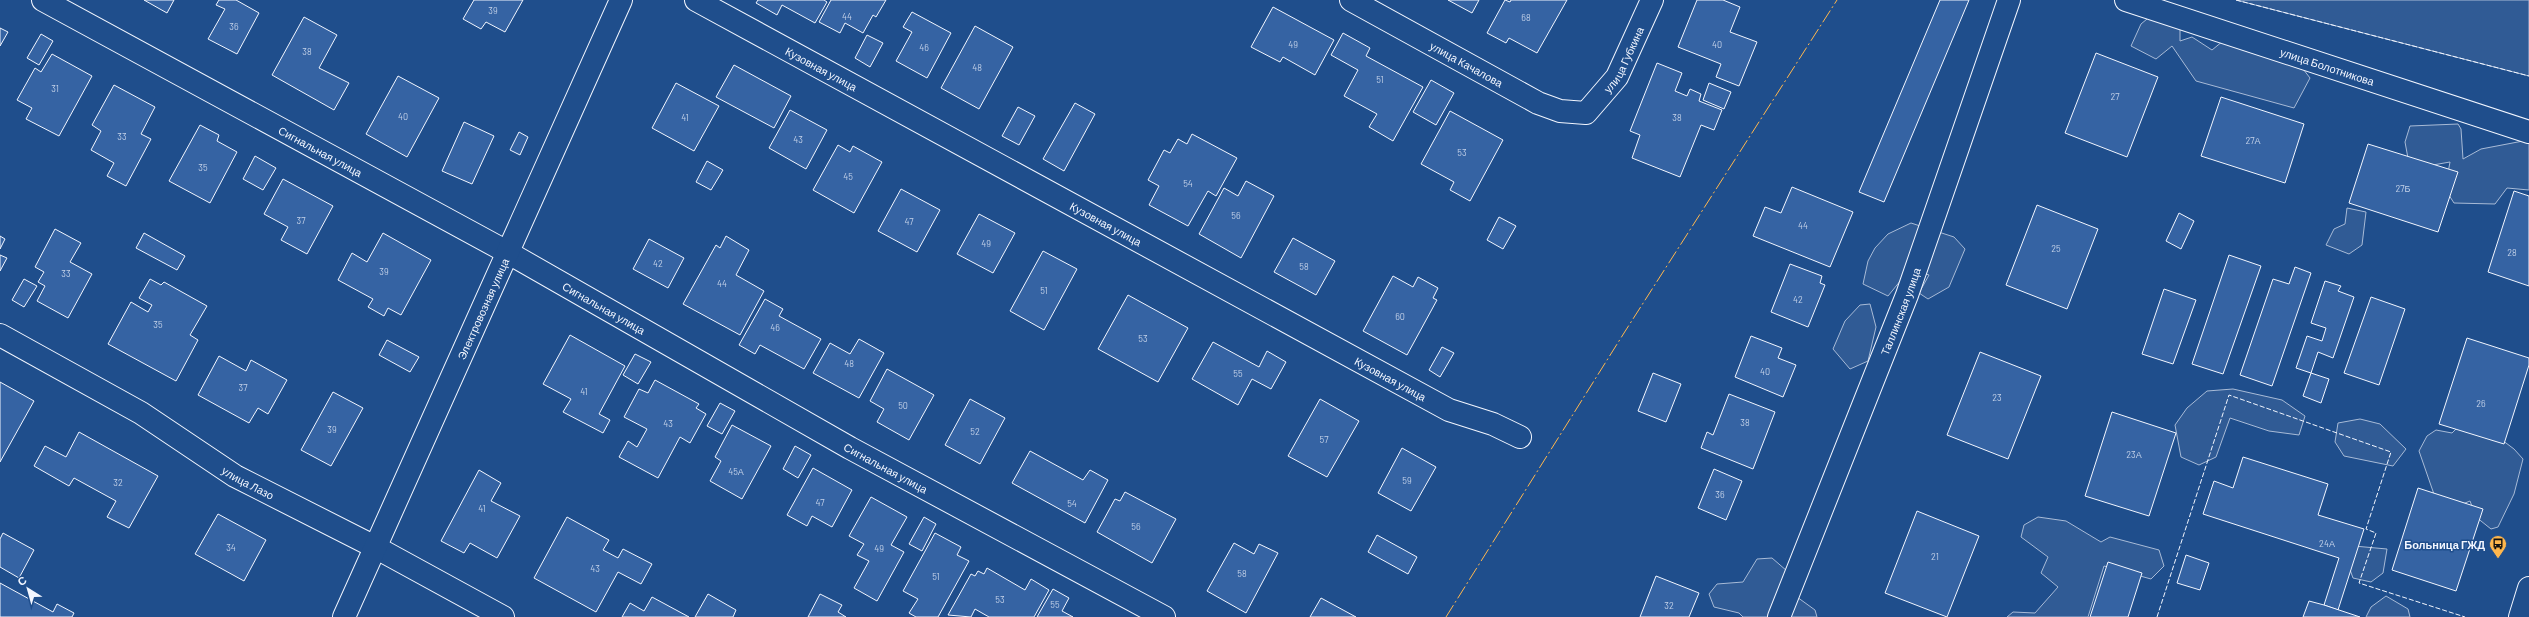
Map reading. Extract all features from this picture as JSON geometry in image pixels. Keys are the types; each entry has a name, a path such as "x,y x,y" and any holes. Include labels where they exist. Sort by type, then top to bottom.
{"street":[{"name":"Сигнальная улица","path":"43,0 507,252 850,448 1164,617"},
{"name":"Электровозная улица","path":"344,617 621,0"},
{"name":"Кузовная улица","path":"696,0 1449,410 1494,424 1520,437"},
{"name":"улица Качалова","path":"1352,0 1538,103 1560,111 1586,113"},
{"name":"улица Губкина","path":"1586,113 1617,77 1652,0"},
{"name":"Таллинская улица","path":"1780,617 1907,295 2009,0"},
{"name":"улица Болотникова","path":"2126,0 2529,132"},
{"name":"улица Лазо","path":"0,335 141,412 235,476 375,547 503,617"},
{"path":"2520,617 2529,588"}],"shaded area":[{"path":"2236,0 2529,0 2529,76"},
{"path":"2153,14 2172,19 2180,30 2180,41 2192,37 2212,50 2223,41 2300,65 2310,78 2294,108 2196,81 2172,46 2156,59 2131,46 2141,24"},
{"path":"2458,124 2461,129 2463,159 2481,149 2523,141 2529,143 2529,190 2507,188 2495,204 2454,203 2445,189 2450,162 2410,169 2405,142 2410,126"},
{"path":"2347,208 2366,212 2362,245 2349,254 2326,245 2334,229 2345,224"},
{"path":"1911,223 1954,237 1965,249 1949,287 1928,299 1919,293 1929,275 1910,269 1888,296 1863,284 1868,261 1875,248 1888,234"},
{"path":"1870,304 1876,327 1868,361 1850,369 1833,349 1845,321 1860,305"},
{"path":"2233,389 2282,400 2305,416 2299,435 2269,431 2230,418 2216,457 2199,465 2181,457 2175,425 2187,408 2207,391"},
{"path":"2360,419 2380,424 2406,449 2393,466 2344,456 2335,442 2338,423"},
{"path":"2462,423 2494,434 2514,449 2523,459 2514,494 2498,527 2491,529 2476,517 2470,501 2453,508 2436,500 2419,451 2427,436 2436,430 2452,433"},
{"path":"2038,517 2066,521 2101,542 2110,537 2159,550 2164,566 2151,579 2104,566 2088,617 2007,617 2013,612 2035,613 2058,587 2041,573 2048,557 2021,537 2024,525"},
{"path":"2354,546 2387,549 2383,573 2371,582 2353,578 2348,564"},
{"path":"1772,558 1787,571 1797,597 1815,610 1817,617 1743,617 1739,613 1714,607 1709,594 1717,584 1743,582 1757,559"},
{"path":"2386,596 2408,609 2410,617 2366,617 2371,607"}],"building":[{"path":"144,0 174,0 167,13"},
{"path":"219,0 236,0 259,13 237,54 208,39 225,9 216,5"},
{"path":"474,0 523,0 505,32 486,22 481,29 463,19"},
{"path":"758,0 824,0 827,2 815,23 782,5 777,15 756,3"},
{"path":"831,0 886,0 876,17 873,15 863,33 845,23 840,33 819,22"},
{"path":"1448,0 1479,0 1472,13"},
{"path":"1505,0 1510,2 1511,0 1567,0 1537,53 1509,38 1506,43 1487,33"},
{"path":"1697,0 1723,0 1740,7 1730,32 1757,42 1739,86 1716,77 1721,64 1678,47"},
{"path":"1940,0 1969,0 1884,202 1859,192"},
{"path":"1273,7 1334,40 1315,75 1283,57 1280,62 1251,47"},
{"path":"912,12 951,33 927,78 896,61 912,32 903,27"},
{"path":"304,17 337,35 319,68 349,83 334,110 272,75"},
{"path":"975,26 1013,47 979,109 941,88"},
{"path":"0,28 8,32 0,46"},
{"path":"1343,33 1370,48 1366,56 1423,87 1393,141 1369,127 1377,114 1344,96 1358,70 1331,55"},
{"path":"41,34 53,41 39,65 27,58"},
{"path":"867,35 883,43 870,67 855,58"},
{"path":"2096,53 2158,77 2127,157 2065,133"},
{"path":"52,54 92,76 59,136 26,119 32,108 17,100 35,68 41,72"},
{"path":"1657,63 1682,73 1675,91 1687,96 1690,89 1701,94 1699,101 1722,110 1714,130 1701,125 1680,177 1632,158 1640,135 1630,131"},
{"path":"734,65 791,96 774,128 716,97"},
{"path":"398,76 439,98 407,157 366,134"},
{"path":"1431,80 1454,93 1436,125 1413,112"},
{"path":"676,83 719,106 694,151 652,128"},
{"path":"1709,83 1731,92 1724,109 1703,100"},
{"path":"114,85 155,107 141,134 151,139 126,186 107,176 114,163 91,150 101,131 92,125"},
{"path":"2221,97 2304,124 2285,183 2201,156"},
{"path":"1075,103 1095,114 1064,171 1043,159"},
{"path":"1018,107 1035,116 1019,145 1002,136"},
{"path":"790,110 827,130 806,169 769,148"},
{"path":"1450,111 1503,140 1470,201 1450,190 1454,182 1421,164"},
{"path":"464,122 494,136 472,184 442,171"},
{"path":"200,125 219,135 217,141 237,152 210,203 169,181"},
{"path":"519,132 528,137 520,155 510,150"},
{"path":"1192,134 1237,158 1216,196 1208,191 1188,226 1149,205 1159,186 1148,180 1164,150 1170,153 1178,139 1187,144"},
{"path":"2368,144 2458,172 2438,232 2349,203"},
{"path":"838,145 850,152 853,146 882,162 854,213 813,190"},
{"path":"255,156 276,168 263,190 243,179"},
{"path":"707,161 723,170 711,190 696,182"},
{"path":"283,179 333,206 307,254 281,240 288,227 264,214"},
{"path":"1246,181 1274,196 1241,258 1199,234 1224,188 1238,196"},
{"path":"1792,187 1853,212 1830,267 1753,236 1765,207 1781,213"},
{"path":"901,189 940,210 917,252 878,231"},
{"path":"2514,191 2529,196 2529,286 2488,272"},
{"path":"2037,205 2098,229 2067,309 2006,285"},
{"path":"2179,213 2194,221 2181,249 2166,241"},
{"path":"979,214 1015,233 993,273 957,254"},
{"path":"1499,217 1516,226 1503,249 1487,240"},
{"path":"55,229 81,243 70,262 92,274 68,318 37,301 45,286 38,282 44,272 35,267"},
{"path":"144,233 185,256 177,270 136,248"},
{"path":"383,233 431,260 401,315 388,308 384,316 368,307 373,299 338,280 352,253 367,262"},
{"path":"0,236 5,239 0,249"},
{"path":"726,236 749,250 736,275 764,291 740,335 683,304 716,245 720,248"},
{"path":"1293,238 1335,261 1316,295 1274,272"},
{"path":"649,239 684,258 668,288 633,269"},
{"path":"1043,251 1077,269 1044,330 1010,311"},
{"path":"0,255 7,258 0,271"},
{"path":"2229,255 2261,266 2223,374 2192,364"},
{"path":"1790,264 1822,276 1820,283 1825,285 1808,327 1771,312"},
{"path":"2295,267 2311,273 2272,386 2240,375 2273,279 2289,284"},
{"path":"1393,276 1413,287 1418,277 1438,288 1433,298 1437,300 1407,355 1363,331"},
{"path":"24,279 37,286 24,307 12,300"},
{"path":"150,279 161,285 164,282 207,306 190,335 198,340 176,381 108,344 131,302 148,312 152,305 139,298"},
{"path":"2325,281 2341,286 2338,291 2354,297 2333,358 2318,352 2311,373 2296,368 2307,336 2322,341 2326,328 2311,323"},
{"path":"2164,289 2196,300 2173,364 2142,354"},
{"path":"1128,295 1188,328 1158,382 1098,349"},
{"path":"2371,297 2405,309 2379,385 2344,373"},
{"path":"765,299 783,309 779,316 821,339 804,369 760,345 755,354 739,345"},
{"path":"570,335 625,366 599,414 610,420 603,433 563,412 571,399 543,384"},
{"path":"1751,336 1782,348 1778,358 1796,365 1783,397 1735,377"},
{"path":"2467,338 2529,358 2529,365 2504,444 2439,424"},
{"path":"859,339 884,353 859,398 813,373 830,343 850,354"},
{"path":"387,340 419,357 410,372 379,355"},
{"path":"1213,342 1259,367 1267,351 1286,362 1271,389 1252,379 1238,405 1192,379"},
{"path":"1442,347 1454,353 1440,377 1429,370"},
{"path":"1980,352 2041,376 2008,459 1947,435"},
{"path":"635,354 651,362 638,384 623,375"},
{"path":"219,356 246,371 251,360 287,380 268,414 258,408 249,423 198,395"},
{"path":"887,369 934,395 909,440 877,422 884,409 870,401"},
{"path":"1653,373 1681,384 1666,422 1638,411"},
{"path":"2311,373 2329,379 2321,403 2303,396"},
{"path":"655,380 699,404 696,408 706,414 690,443 680,437 658,478 619,457 628,441 637,447 647,429 624,417 639,389 648,393"},
{"path":"0,382 34,401 0,462"},
{"path":"333,392 363,408 331,466 301,450"},
{"path":"1729,394 1775,412 1753,469 1701,448 1707,432 1713,435"},
{"path":"970,399 1005,418 980,464 945,445"},
{"path":"1320,399 1359,421 1327,477 1288,456"},
{"path":"720,403 735,411 722,434 707,426"},
{"path":"2112,412 2176,433 2149,516 2085,496"},
{"path":"732,425 771,446 742,499 710,481 721,461 715,457"},
{"path":"79,432 158,476 129,528 107,517 116,501 74,478 69,486 34,466 45,446 66,457"},
{"path":"795,446 811,455 798,478 783,469"},
{"path":"1402,448 1436,467 1411,511 1378,493"},
{"path":"1030,451 1083,480 1090,470 1108,480 1085,523 1012,483"},
{"path":"2243,457 2328,484 2318,515 2364,529 2338,610 2324,605 2339,558 2203,514 2214,481 2233,488"},
{"path":"813,468 852,490 832,527 812,516 807,526 787,515"},
{"path":"1714,469 1742,481 1726,520 1698,508"},
{"path":"479,470 501,483 491,501 520,516 497,558 470,543 464,553 441,541"},
{"path":"2418,488 2483,509 2456,591 2392,570"},
{"path":"1125,492 1176,519 1152,563 1097,532 1115,499 1120,501"},
{"path":"871,497 907,517 891,545 904,552 877,601 854,588 869,561 857,555 864,544 849,536"},
{"path":"1917,511 1979,536 1947,617 1885,593"},
{"path":"218,514 266,540 244,581 195,554"},
{"path":"567,517 609,540 603,550 618,558 623,549 652,564 641,584 618,572 596,612 534,578"},
{"path":"924,517 936,524 922,551 909,544"},
{"path":"3,533 34,550 19,578 0,567 0,539"},
{"path":"935,533 961,547 957,555 969,561 938,617 916,617 909,613 918,599 903,591"},
{"path":"1377,535 1417,557 1408,574 1368,552"},
{"path":"1234,543 1254,554 1259,544 1278,553 1246,613 1207,591"},
{"path":"2186,555 2209,563 2200,590 2177,583"},
{"path":"2108,562 2142,573 2128,617 2090,617"},
{"path":"987,568 1025,590 1031,579 1049,590 1034,617 989,617 975,609 971,617 948,615 971,574 975,576 978,571 984,574"},
{"path":"1656,576 1699,593 1689,617 1640,617"},
{"path":"0,583 53,612 57,604 74,613 72,617 0,617"},
{"path":"1053,589 1069,598 1062,611 1073,617 1037,617"},
{"path":"708,594 736,610 733,617 695,617"},
{"path":"820,594 842,605 838,612 846,617 808,617"},
{"path":"652,597 689,617 622,617 630,603 644,611"},
{"path":"1321,598 1356,617 1310,617"},
{"path":"2309,601 2324,605 2360,617 2303,617"}],"fence":[{"path":"2236,0 2529,76"},
{"path":"2157,617 2229,395 2391,452 2366,529 2376,533 2359,583 2465,617"}],"power":[{"path":"1446,617 1624,333 1837,0"}],"place":[{"name":"Больница ГЖД","path":"2498,559"}]}
